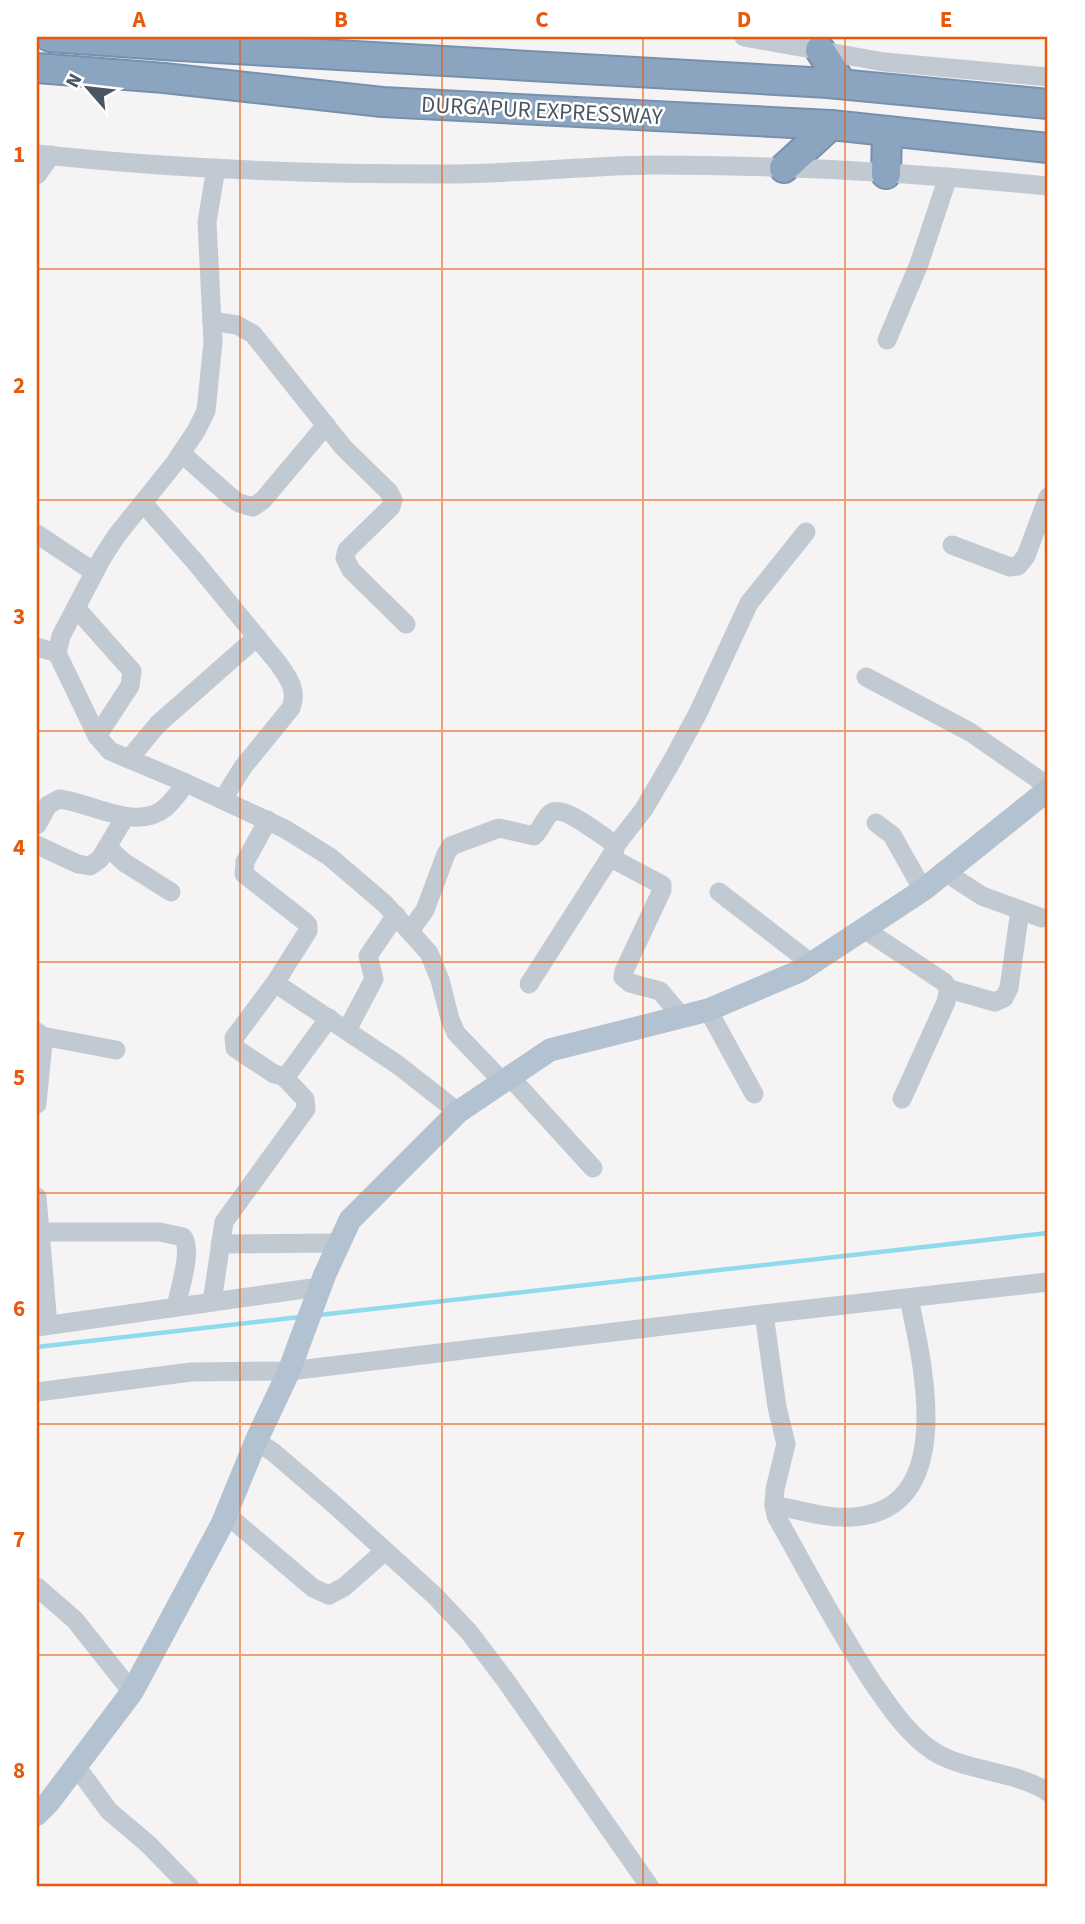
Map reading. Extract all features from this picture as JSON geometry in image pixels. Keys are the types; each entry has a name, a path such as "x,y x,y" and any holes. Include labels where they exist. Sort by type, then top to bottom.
{"highway":[{"name":"DURGAPUR EXPRESSWAY","path":"50,37 842,84 1048,104"},
{"path":"807,44 842,84"},
{"name":"DURGAPUR EXPRESSWAY","path":"37,68 164,78 382,102 831,125 1048,148"},
{"path":"784,168 831,125"},
{"path":"886,174 887,131"}],"main road":[{"path":"37,1814 132,1692 226,1514 350,1220 458,1112 550,1050 708,1010 800,971 923,890 1048,788"}],"street":[{"path":"744,37 807,44 884,62 1048,77"},
{"path":"37,175 44,154 292,172 446,174 650,165 784,168 948,177 1048,186"},
{"path":"216,167 207,222 212,356 206,411 181,453 117,536 94,572 61,636 57,653 97,736 110,751 268,820 330,857 371,890 429,953 456,1033 507,1079 593,1168"},
{"path":"887,340 919,264 948,177"},
{"path":"212,321 237,326 253,334 353,457 389,492 393,500 387,511 347,550 345,558 351,570 406,624"},
{"path":"181,453 232,498 253,507 263,500 326,425"},
{"path":"952,545 1010,567 1018,566 1026,556 1048,497"},
{"path":"143,503 257,637 288,677 295,699 286,715 243,767 223,799"},
{"path":"529,984 615,848 651,799 687,733 749,603 806,532"},
{"path":"37,534 94,572"},
{"path":"76,608 132,671 130,686 97,736"},
{"path":"129,759 158,724 257,637"},
{"path":"37,648 57,653"},
{"path":"866,677 970,732 1048,788"},
{"path":"37,824 48,805 59,799 125,817 157,813 165,808 186,782"},
{"path":"410,931 425,910 446,854 457,843 499,828 534,836 550,815 559,810 569,813 615,848"},
{"path":"37,845 85,866 95,864 125,817"},
{"path":"212,1302 224,1222 306,1109 305,1099 283,1076 274,1074 239,1052 234,1044 234,1038 275,983 308,931 308,925 304,921 244,874 245,862 268,820"},
{"path":"876,823 892,835 923,890"},
{"path":"107,847 125,863 171,892"},
{"path":"615,848 614,856 617,861 662,885 623,977 630,983 660,991 682,1017"},
{"path":"945,872 982,896 1042,918"},
{"path":"719,892 811,964"},
{"path":"864,929 944,982 949,989 995,1002 1004,998 1009,988 1020,910"},
{"path":"347,1030 374,979 368,956 396,915"},
{"path":"275,983 398,1065 458,1112"},
{"path":"902,1098 946,1002 949,989"},
{"path":"708,1010 754,1094"},
{"path":"283,1076 288,1074 329,1018"},
{"path":"37,1104 40,1034 116,1050"},
{"path":"37,1197 42,1326 212,1302 318,1291"},
{"path":"40,1232 160,1232 183,1237 187,1244 187,1254 176,1307"},
{"path":"220,1244 339,1243"},
{"path":"37,1392 191,1372 291,1365 1048,1282"},
{"path":"774,1505 835,1516 859,1516 890,1506 909,1489 917,1477 927,1402 925,1375 909,1299"},
{"path":"764,1314 777,1407 786,1444 775,1489 774,1505 776,1516 810,1580 891,1709 922,1743 943,1756 1027,1781 1048,1792"},
{"path":"256,1441 301,1475 386,1551 469,1632 650,1887"},
{"path":"226,1514 313,1588 329,1595 344,1587 386,1551"},
{"path":"37,1587 75,1620 132,1692"},
{"path":"76,1766 109,1811 148,1844 190,1887"}],"waterway":[{"path":"319,1315 1048,1233"},
{"path":"37,1347 300,1317"}]}
